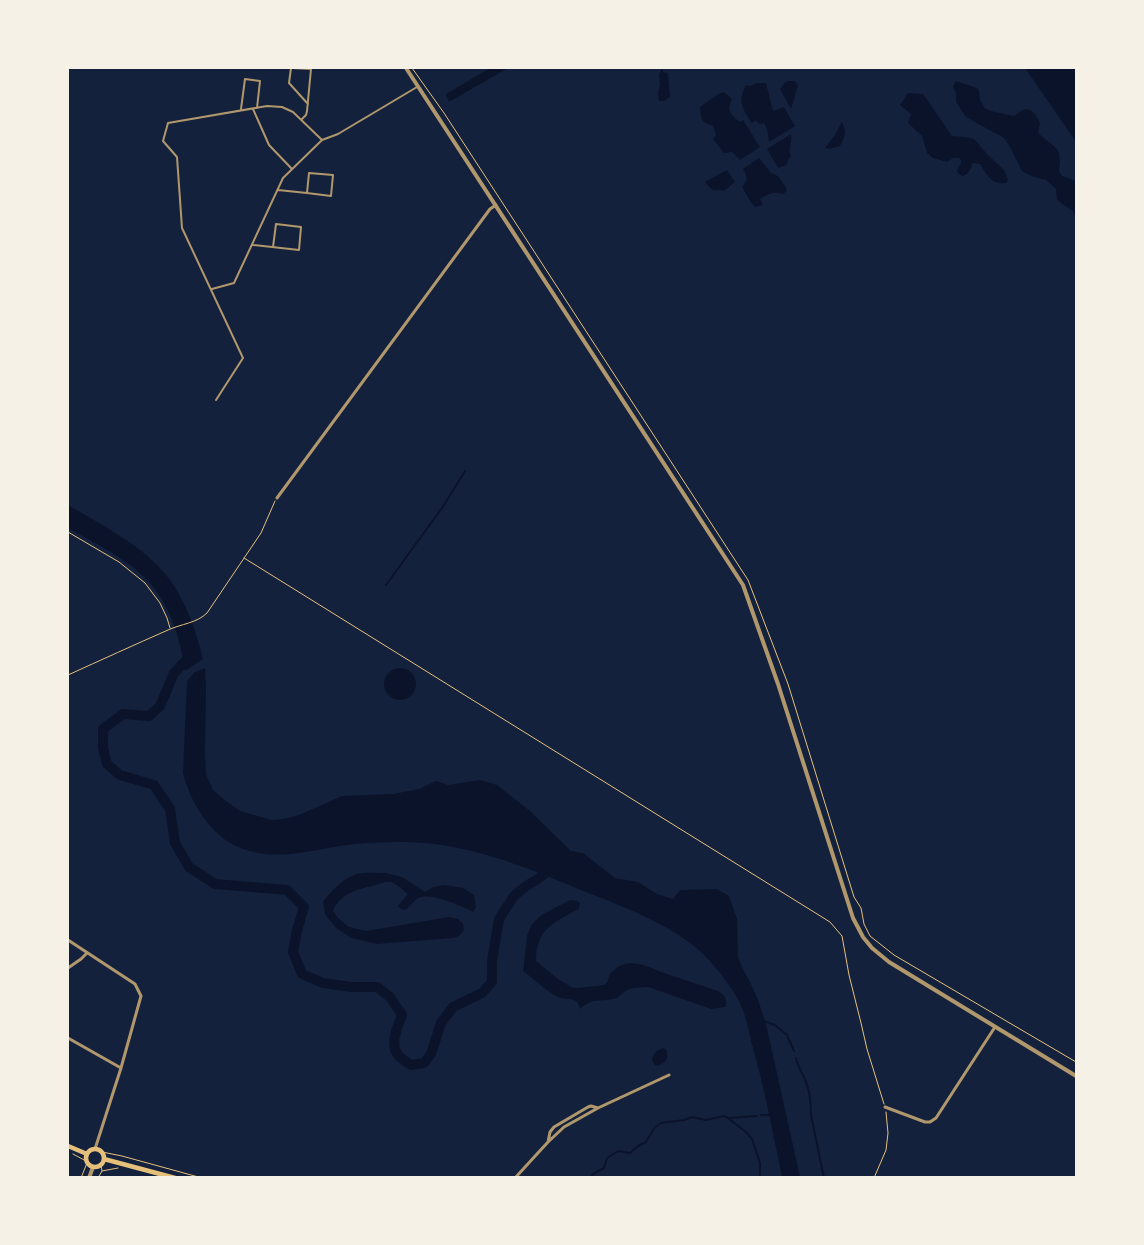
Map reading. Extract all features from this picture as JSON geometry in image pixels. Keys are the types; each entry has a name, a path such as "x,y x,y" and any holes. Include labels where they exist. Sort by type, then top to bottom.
{"main road":[{"path":"68,1146 87,1154"},
{"path":"95,1149 102,1152 104,1159 101,1165 93,1167 87,1162 87,1154 90,1150 95,1149"},
{"path":"104,1159 175,1178"}],"street":[{"path":"406,68 742,585 778,684 853,918 863,936 872,948 889,962 1076,1076"},
{"path":"277,498 490,209 496,205"},
{"path":"68,940 135,984 141,996 121,1068 95,1149"},
{"path":"68,968 87,953"},
{"path":"885,1107 925,1122 930,1122 936,1118 995,1027"},
{"path":"68,1038 121,1068"},
{"path":"515,1178 564,1127 598,1108 669,1076"},
{"path":"548,1142 550,1132 554,1127 588,1107 598,1108"},
{"path":"89,1178 93,1167"}],"lane":[{"path":"302,119 306,115 308,104 311,69 291,68 289,83 308,104"},
{"path":"241,110 245,79 260,81 256,108"},
{"path":"212,289 234,283 283,178 292,169 322,140 338,134 418,86"},
{"path":"216,400 243,358 182,228 177,157 163,141 168,123 267,106 282,107 302,119 322,140"},
{"path":"253,108 269,145 292,169"},
{"path":"278,190 331,196 333,175 309,173 307,193"},
{"path":"253,244 273,247 299,250 301,227 276,224 273,247"}],"path":[{"path":"412,68 444,113 748,580 788,684 854,897 861,908 864,924 870,936 894,955 1076,1062"},
{"path":"68,675 170,629 196,620 207,613 261,533 277,498"},
{"path":"68,532 119,562 145,583 160,603 170,629"},
{"path":"244,558 830,922 842,936 849,976 867,1049 885,1107 888,1133 886,1150 874,1178"},
{"path":"102,1152 202,1178"},
{"path":"72,1154 87,1162 81,1178"},
{"path":"98,1178 102,1171 101,1165"}],"water":[{"path":"490,68 508,68 449,102 446,94"},
{"path":"662,68 663,72 668,73 670,97 664,101 659,101 659,75"},
{"path":"1025,68 1076,68 1076,142"},
{"path":"795,81 798,86 791,109 780,89 785,82"},
{"path":"956,81 977,88 980,100 985,108 991,111 1014,116 1027,109 1035,114 1040,123 1038,133 1059,152 1059,171 1062,176 1076,181 1076,218 1073,211 1057,199 1056,189 1046,180 1031,176 1022,171 1004,138 966,117 956,102 956,93 953,87"},
{"path":"757,83 766,83 773,111 784,107 795,126 769,142 764,123 758,123 756,120 752,123 741,101 746,85 751,86"},
{"path":"724,92 732,99 729,107 732,115 740,122 743,120 760,147 740,160 732,152 724,153 713,139 716,135 713,126 703,121 701,117 700,107"},
{"path":"908,93 923,94 952,136 974,139 1004,170 1008,180 1006,183 993,181 980,164 972,163 969,171 962,176 957,172 961,163 959,158 953,158 947,162 933,158 927,153 922,136 908,123 911,114 900,105"},
{"path":"842,122 845,134 840,146 830,149 825,148 834,136"},
{"path":"791,134 791,156 787,165 778,168 767,149"},
{"path":"759,158 771,173 778,176 787,191 783,194 774,193 760,199 763,205 755,207 742,187 746,178 743,169"},
{"path":"727,170 735,182 724,191 712,189 705,182"},
{"path":"68,505 130,542 162,570 183,601 203,659 185,671 172,619 159,596 142,575 126,562 68,528"},
{"path":"205,668 206,774 213,790 240,811 272,820 283,819 299,815 342,796 393,794 419,789 436,781 448,785 480,780 497,785 530,811 571,851 583,853 615,878 638,882 657,894 673,899 680,890 717,889 729,896 737,919 738,957 757,997 766,1024 800,1177 782,1177 769,1112 746,1021 739,1002 710,961 690,943 666,927 627,908 542,874 474,851 450,846 427,843 379,842 293,854 269,854 246,850 223,838 205,820 198,809 183,773 187,681 195,672"},
{"path":"400,668 406,669 411,673 415,678 415,690 411,695 406,699 400,700 394,699 389,695 385,690 384,684 385,678 389,673 394,669"},
{"path":"386,873 402,877 425,892 433,887 445,885 463,888 474,895 476,907 473,912 446,900 424,897 418,898 406,910 401,909 398,906 408,894 396,884 386,882 357,890 345,896 333,911 338,918 349,927 366,931 449,917 458,919 463,924 464,930 459,936 453,938 377,944 351,938 336,928 325,914 323,902 338,885 357,874"},
{"path":"570,900 580,903 579,909 548,928 539,941 537,950 536,961 558,979 571,987 577,988 604,985 615,969 628,963 635,963 718,991 725,997 726,1006 711,1009 648,987 633,988 617,998 593,1001 580,1009 577,1002 558,997 549,992 523,971 527,936 532,924 540,916"},
{"path":"663,1048 666,1049 666,1059 658,1066 655,1065 652,1061 654,1054"}],"waterway":[{"path":"386,585 442,508 465,471"},
{"path":"192,654 174,673 160,706 149,716 123,714 103,729 103,748 107,764 120,775 154,785 170,809 175,843 189,867 215,884 287,890 304,907 293,952 302,974 323,983 351,987 377,987 390,997 402,1015 394,1040 395,1051 411,1065 424,1063 431,1054 441,1023 453,1007 482,993 492,982 492,961 499,919 514,896 552,867"},
{"path":"764,1021 775,1025 787,1035 794,1051"},
{"path":"796,1058 808,1090 811,1115 824,1178"},
{"path":"761,1115 771,1115"},
{"path":"591,1178 593,1174 604,1168 607,1158 618,1151 630,1153 646,1142 655,1127 661,1123 692,1117 706,1120 724,1116 728,1118 757,1116"},
{"path":"728,1118 752,1139 760,1163 760,1178"}]}
